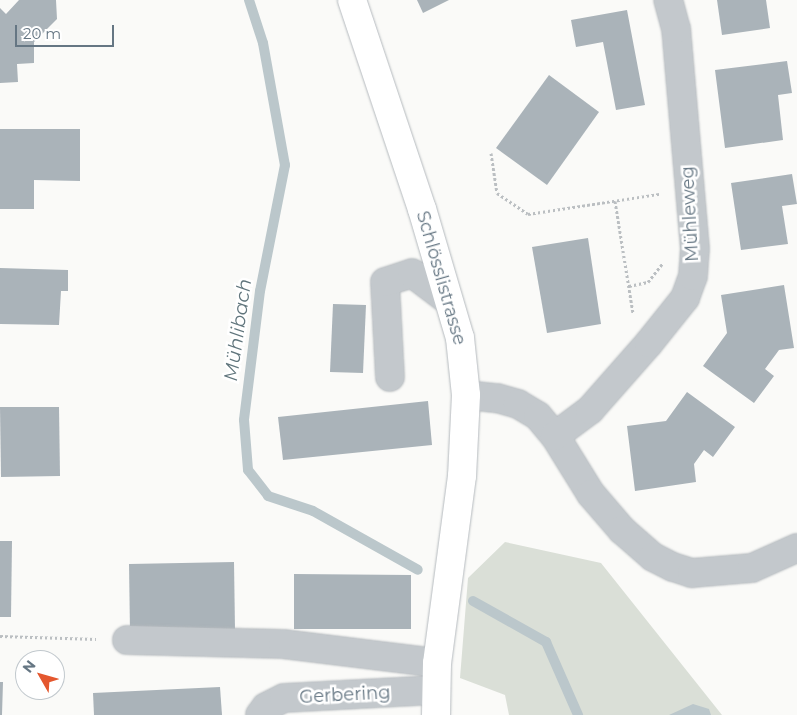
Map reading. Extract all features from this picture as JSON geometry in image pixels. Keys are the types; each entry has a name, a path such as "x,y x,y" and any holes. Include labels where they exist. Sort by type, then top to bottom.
{"main road":[{"name":"Schlösslistrasse","path":"352,0 422,209 460,338 466,395 462,476 437,663 436,703"}],"street":[{"name":"Mühleweg","path":"555,436 590,410 640,353 685,298 693,276 695,249 676,28 668,0"},
{"path":"390,377 385,282 412,273 449,301"},
{"path":"466,395 497,398 518,404 538,416 555,436 591,494 622,530 653,557 673,567 692,573 752,568 797,548"},
{"path":"127,640 283,644 437,663"},
{"name":"Gerbering","path":"260,715 266,708 284,698 436,703"}],"path":[{"path":"491,153 497,193 528,214 689,189"},
{"path":"615,201 640,353"},
{"path":"629,286 648,282 664,261"},
{"path":"0,636 99,639"}],"shaded area":[{"path":"505,542 601,563 722,715 509,715 505,695 460,678 468,578"},
{"path":"693,704 709,709 711,715 669,715"}],"building":[{"path":"19,0 56,0 57,19 34,42 34,63 17,64 18,82 0,83 0,8 6,14"},
{"path":"417,0 449,0 423,13"},
{"path":"717,0 766,0 770,28 722,35"},
{"path":"627,10 645,105 616,110 603,42 576,47 571,20"},
{"path":"787,61 792,93 778,95 783,140 725,148 715,70"},
{"path":"549,75 599,112 547,185 496,148"},
{"path":"0,129 80,129 80,181 34,180 34,209 0,209"},
{"path":"792,174 797,204 782,206 788,244 741,250 731,183"},
{"path":"588,238 601,324 547,333 532,247"},
{"path":"0,268 68,270 68,291 61,291 59,325 0,324"},
{"path":"784,285 794,348 779,350 765,369 774,376 754,403 703,366 727,333 721,295"},
{"path":"333,304 366,305 363,373 330,372"},
{"path":"687,392 735,427 713,457 704,450 694,464 696,482 635,491 627,426 666,421"},
{"path":"428,401 432,445 283,460 278,417"},
{"path":"0,407 59,407 60,476 1,477"},
{"path":"0,541 12,541 11,617 0,617"},
{"path":"234,562 235,630 130,633 129,564"},
{"path":"294,574 411,575 411,629 294,629"},
{"path":"0,682 3,682 2,715 0,715"},
{"path":"220,687 222,715 94,715 93,693"}],"waterway":[{"name":"Mühlibach","path":"249,0 263,43 285,165 260,291 244,420 248,470 268,496 313,511 418,570"},
{"name":"Mühlibach","path":"473,601 546,642 578,715"}]}
